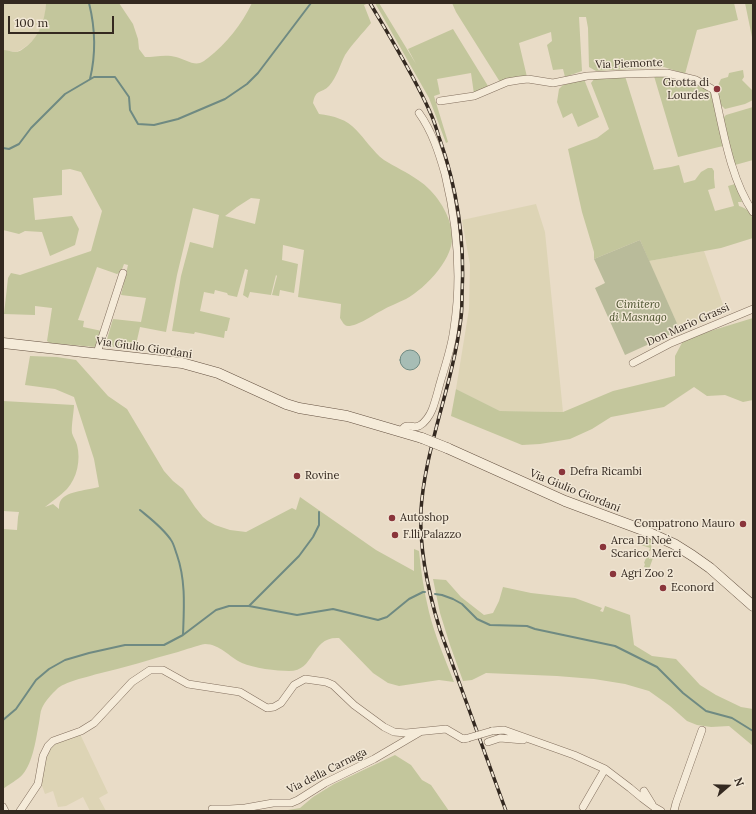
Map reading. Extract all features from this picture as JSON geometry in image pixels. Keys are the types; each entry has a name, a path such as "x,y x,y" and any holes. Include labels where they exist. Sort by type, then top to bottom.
{"street":[{"name":"Via Piemonte","path":"440,101 474,96 507,82 528,79 553,83 587,76 667,73 696,80 714,90 726,147 740,188 753,211"},
{"path":"396,431 408,426 417,426 424,422 432,410 450,347 454,328 457,295 458,280 456,231 450,199 442,166 429,130 419,113"},
{"path":"97,353 123,273"},
{"name":"Don Mario Grassi","path":"633,363 671,342 753,309"},
{"name":"Via Giulio Giordani","path":"3,343 182,363 218,373 281,402 299,408 347,416 422,440 464,456 565,501 643,530 674,544 710,568 753,606"},
{"name":"Via della Carnaga","path":"20,811 38,784 43,756 48,746 53,741 81,732 94,723 132,682 150,670 162,670 188,684 240,692 267,708 274,707 281,702 294,685 305,679 326,682 332,685 384,727 394,732 406,733 446,729 462,739 504,730 605,769 657,809"},
{"path":"674,811 702,730"},
{"name":"Via della Carnaga","path":"212,809 245,808 273,803 291,803 325,783 374,760 421,731"},
{"path":"494,731 496,739"},
{"path":"447,739 451,732"},
{"name":"Via della Carnaga","path":"488,742 496,739 508,738 533,741"},
{"path":"583,807 605,769"},
{"name":"Via della Carnaga","path":"644,791 657,809"},
{"path":"3,807 5,811"}],"shaded area":[{"path":"3,3 46,3 45,15 41,29 29,44 16,52 3,50"},
{"path":"536,204 545,232 563,412 500,411 456,389 469,309 470,265 462,220"},
{"path":"704,251 726,313 680,330 649,261"},
{"path":"80,734 108,793 99,798 106,811 90,811 83,797 66,806 58,807 53,791 45,794 41,783 45,755 53,744"}],"green space":[{"path":"46,3 119,3 133,24 138,39 139,49 145,57 172,56 191,63 201,63 227,40 238,26 252,3 369,3 364,5 371,23 345,55 332,82 329,86 317,93 313,103 319,114 335,117 348,123 378,155 388,163 410,174 430,190 435,196 448,217 452,232 452,242 449,251 438,271 414,294 406,299 361,322 352,326 347,326 340,318 341,304 298,297 304,250 283,245 282,260 298,264 294,293 280,290 279,296 272,295 276,275 271,295 250,292 248,298 243,295 248,270 245,269 237,297 215,290 214,294 204,292 200,311 230,318 224,338 195,332 194,334 172,331 181,276 190,242 213,248 219,215 193,208 177,275 166,332 140,327 135,349 105,346 113,319 141,322 146,298 121,295 128,265 124,264 121,272 117,274 97,267 78,320 84,321 83,327 102,331 98,345 95,347 50,343 47,341 52,308 35,306 35,315 4,314 8,278 11,273 20,275 91,251 102,211 81,172 70,169 62,170 62,195 33,198 35,220 72,216 79,229 75,245 50,256 42,232 25,231 19,234 3,230 3,50 17,52 32,42 41,27","holes":["251,198 260,199 255,224 225,216"]},
{"path":"375,3 379,3 416,64 408,49 453,29 488,86 474,94 471,73 437,79 440,94 434,96 448,142 446,143 429,98"},
{"path":"452,3 734,3 738,20 697,30 685,74 664,67 596,71 589,67 588,28 586,17 579,17 582,71 565,77 563,69 553,70 547,45 552,41 551,32 519,43 527,77 500,82 456,12"},
{"path":"745,3 753,3 753,42"},
{"path":"743,70 744,77 742,80 753,91 753,100 745,104 725,109 720,104 717,92 718,85 721,79 728,77 729,73"},
{"path":"666,75 694,82 711,93 723,146 678,157 654,76"},
{"path":"625,76 654,169 653,170 679,165 684,183 695,180 701,172 708,168 712,168 714,171 715,188 708,190 715,211 734,206 728,186 735,184 742,202 738,202 739,206 751,214 753,223 753,238 721,248 649,261 640,240 594,259 594,252 582,212 568,149 597,138 609,129 591,83 595,78"},
{"path":"584,79 599,117 578,127 572,113 563,118 557,102 559,89 563,85"},
{"path":"753,107 753,160 735,165 732,162 723,118 726,115"},
{"name":"Cimitero di Masnago","path":"640,240 680,330 625,355 595,288 605,283 594,259"},
{"path":"753,318 753,400 743,402 725,395 707,396 694,387 664,407 611,417 592,429 570,439 540,444 522,445 451,416 456,389 500,411 563,412 613,391 675,376 675,356 684,339"},
{"path":"30,356 57,357 76,360 108,396 127,409 164,471 183,489 203,517 215,525 230,530 246,532 292,508 296,510 300,497 376,550 414,571 414,549 419,551 423,582 431,621 454,682 439,680 399,686 388,683 373,673 339,638 330,639 323,642 304,666 298,670 289,671 265,669 247,665 215,646 205,644 82,678 60,686 45,703 41,710 34,750 26,769 19,778 3,789 3,529 17,530 19,512 3,511 3,401 74,405 72,434 77,444 79,457 76,474 67,489 45,507 53,504 59,509 59,503 64,497 78,491 99,487 94,459 74,397 55,389 25,385"},
{"path":"648,538 652,540 651,549 654,549 649,551 649,559 653,558 649,569 644,567 644,563 650,548 641,545 642,541"},
{"path":"433,579 446,580 461,597 484,615 493,613 499,601 503,587 531,593 575,598 602,608 600,611 603,612 605,606 630,615 634,645 652,656 676,659 700,685 716,695 741,707 753,709 753,746 729,726 711,727 697,725 687,721 670,706 649,691 625,684 594,679 557,676 486,673 472,680 463,681 440,613"},
{"path":"395,755 411,765 422,780 431,785 449,811 288,811 300,808 313,797 334,784"}],"water":[{"path":"410,350 417,353 420,360 417,367 410,370 403,367 400,360 403,353"}],"waterway":[{"path":"89,3 93,21 94,41 90,79"},
{"path":"3,148 9,149 19,144 31,128 65,94 94,77 115,77 129,97 130,110 138,124 154,125 178,119 225,99 247,84 258,73 311,3"},
{"path":"140,510 157,524 172,542 174,547 182,575 184,605 183,635"},
{"path":"249,606 299,556 313,537 319,525 319,512"},
{"path":"3,720 16,709 36,680 49,669 65,660 125,645 164,645 183,635 216,610 229,606 249,606 297,615 333,609 378,620 387,617 409,599 425,592"},
{"path":"435,594 453,599 462,604 477,619 490,625 527,626 615,646 657,667 683,693 706,711 732,718 753,731"}],"railway":[{"path":"370,3 409,70 433,118 451,175 455,195 461,234 463,275 461,318 452,368 425,475 421,510 421,541 428,586 440,630 506,811"}],"place":[{"name":"Grotta di Lourdes","path":"717,89"},
{"name":"Defra Ricambi","path":"562,472"},
{"name":"Rovine","path":"297,476"},
{"name":"Autoshop","path":"392,518"},
{"name":"Compatrono Mauro","path":"743,524"},
{"name":"F.lli Palazzo","path":"395,535"},
{"name":"Arca Di Noè Scarico Merci","path":"603,547"},
{"name":"Agri Zoo 2","path":"613,574"},
{"name":"Econord","path":"663,588"}]}
